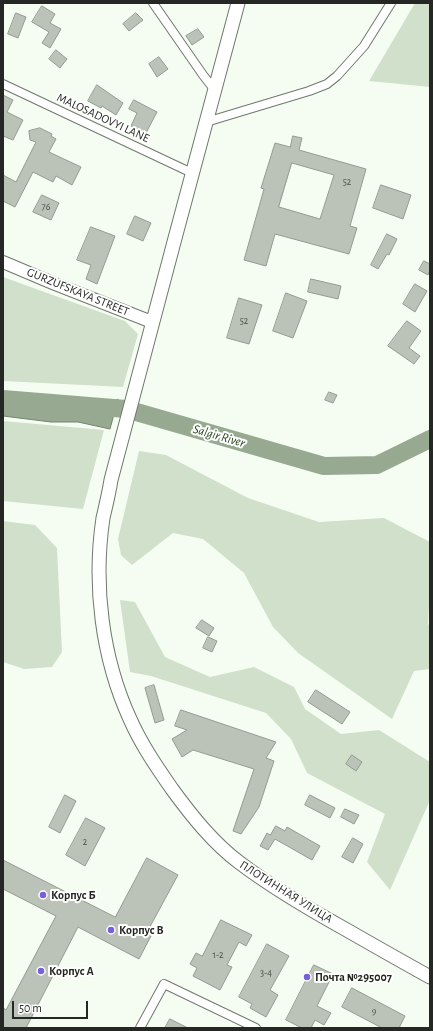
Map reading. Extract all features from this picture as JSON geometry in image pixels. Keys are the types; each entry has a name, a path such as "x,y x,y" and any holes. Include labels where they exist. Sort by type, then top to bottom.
{"main road":[{"name":"ПЛОТИННАЯ УЛИЦА","path":"238,3 111,480 103,525 100,563 100,598 104,630 111,665 128,715 141,742 182,802 210,836 238,862 270,885 430,977"},
{"name":"GURZUFSKAYA STREET","path":"3,262 152,322"}],"street":[{"path":"153,3 214,89"},
{"path":"206,122 327,84 337,76 364,46 391,3"},
{"name":"MALOSADOVYI LANE","path":"3,84 192,173"},
{"path":"140,1028 164,984 256,1028"}],"shaded area":[{"path":"415,3 430,3 430,87 369,81"},
{"path":"3,277 125,321 138,334 123,387 3,381"},
{"path":"3,394 63,411 101,408 118,399 110,429 78,422 51,422 3,416"},
{"path":"3,421 104,430 83,509 3,501"},
{"path":"139,451 166,455 248,498 319,522 384,518 430,542 428,624 430,626 430,669 414,671 392,719 298,653 273,627 244,573 203,539 173,533 132,565 121,555 118,539"},
{"path":"3,521 35,525 57,548 62,652 52,667 24,669 3,662"},
{"path":"120,600 135,602 165,657 210,677 254,667 294,687 305,709 341,734 379,730 430,762 430,800 390,890 367,862 385,814 307,773 291,739 266,713 151,676 130,672"}],"building":[{"path":"42,6 55,14 50,23 61,29 50,48 42,43 49,32 32,22"},
{"path":"16,13 26,17 18,38 8,34"},
{"path":"136,13 143,20 129,31 123,24"},
{"path":"198,29 204,37 192,45 186,36"},
{"path":"56,50 67,59 60,68 49,59"},
{"path":"159,57 168,69 157,77 149,64"},
{"path":"97,85 123,103 116,115 102,106 101,108 88,101"},
{"path":"3,95 13,100 7,112 23,120 13,140 3,136"},
{"path":"134,100 157,112 146,133 131,126 137,113 129,109"},
{"path":"40,128 52,134 51,136 56,139 49,152 81,167 72,185 56,176 53,182 33,172 15,207 3,201 3,175 16,182 36,142 30,140 29,131"},
{"path":"293,136 302,138 299,150 366,169 350,226 357,228 349,254 275,234 266,266 244,260 264,189 261,188 275,143 290,147","holes":["292,163 334,175 320,219 279,207"]},
{"path":"381,185 411,195 403,219 373,208"},
{"path":"42,195 59,203 51,220 33,212"},
{"path":"135,216 151,223 143,241 127,234"},
{"path":"91,227 115,236 97,284 86,279 91,265 77,260"},
{"path":"387,234 397,239 389,255 387,254 378,269 371,265"},
{"path":"424,261 430,264 428,275 419,270"},
{"path":"311,279 341,286 338,299 308,292"},
{"path":"415,284 427,291 415,312 403,304"},
{"path":"286,293 307,301 293,338 273,331"},
{"path":"239,298 262,305 249,344 227,338"},
{"path":"407,321 421,331 409,348 420,356 414,364 388,346"},
{"path":"329,392 337,395 333,403 325,400"},
{"path":"202,620 214,628 209,636 196,628"},
{"path":"208,637 217,641 212,652 203,648"},
{"path":"154,685 164,720 155,723 145,688"},
{"path":"316,690 350,712 342,724 308,702"},
{"path":"181,710 276,742 266,758 274,761 259,807 241,834 233,831 254,769 193,750 182,757 172,739 187,730 175,726"},
{"path":"352,755 362,762 356,771 346,764"},
{"path":"65,795 76,801 60,833 49,827"},
{"path":"310,795 335,808 330,818 305,805"},
{"path":"345,809 359,815 354,824 341,817"},
{"path":"86,818 105,828 85,866 66,855"},
{"path":"276,826 285,831 287,827 320,846 312,860 275,839 268,850 260,846 267,833 270,835"},
{"path":"353,838 363,844 353,863 342,857"},
{"path":"147,858 178,875 146,934 151,936 139,959 78,927 26,1028 3,1028 3,1008 6,1010 56,916 3,889 3,860 115,917"},
{"path":"221,920 252,935 246,946 239,942 227,965 232,967 220,990 193,976 197,968 190,964 196,953 202,956"},
{"path":"267,944 289,956 270,990 278,995 266,1017 250,1008 252,1004 239,997"},
{"path":"314,965 333,974 317,1006 331,1013 324,1025 315,1020 311,1028 302,1028 286,1020"},
{"path":"352,988 405,1016 399,1028 382,1028 342,1007"},
{"path":"170,1019 188,1028 165,1028"}],"waterway":[{"name":"Salgir River","path":"3,399 126,409 324,466 377,465 430,439"}],"place":[{"name":"Корпус Б","path":"43,895"},
{"name":"Корпус В","path":"111,930"},
{"name":"Корпус А","path":"41,971"},
{"name":"Почта №295007","path":"307,977"}]}
